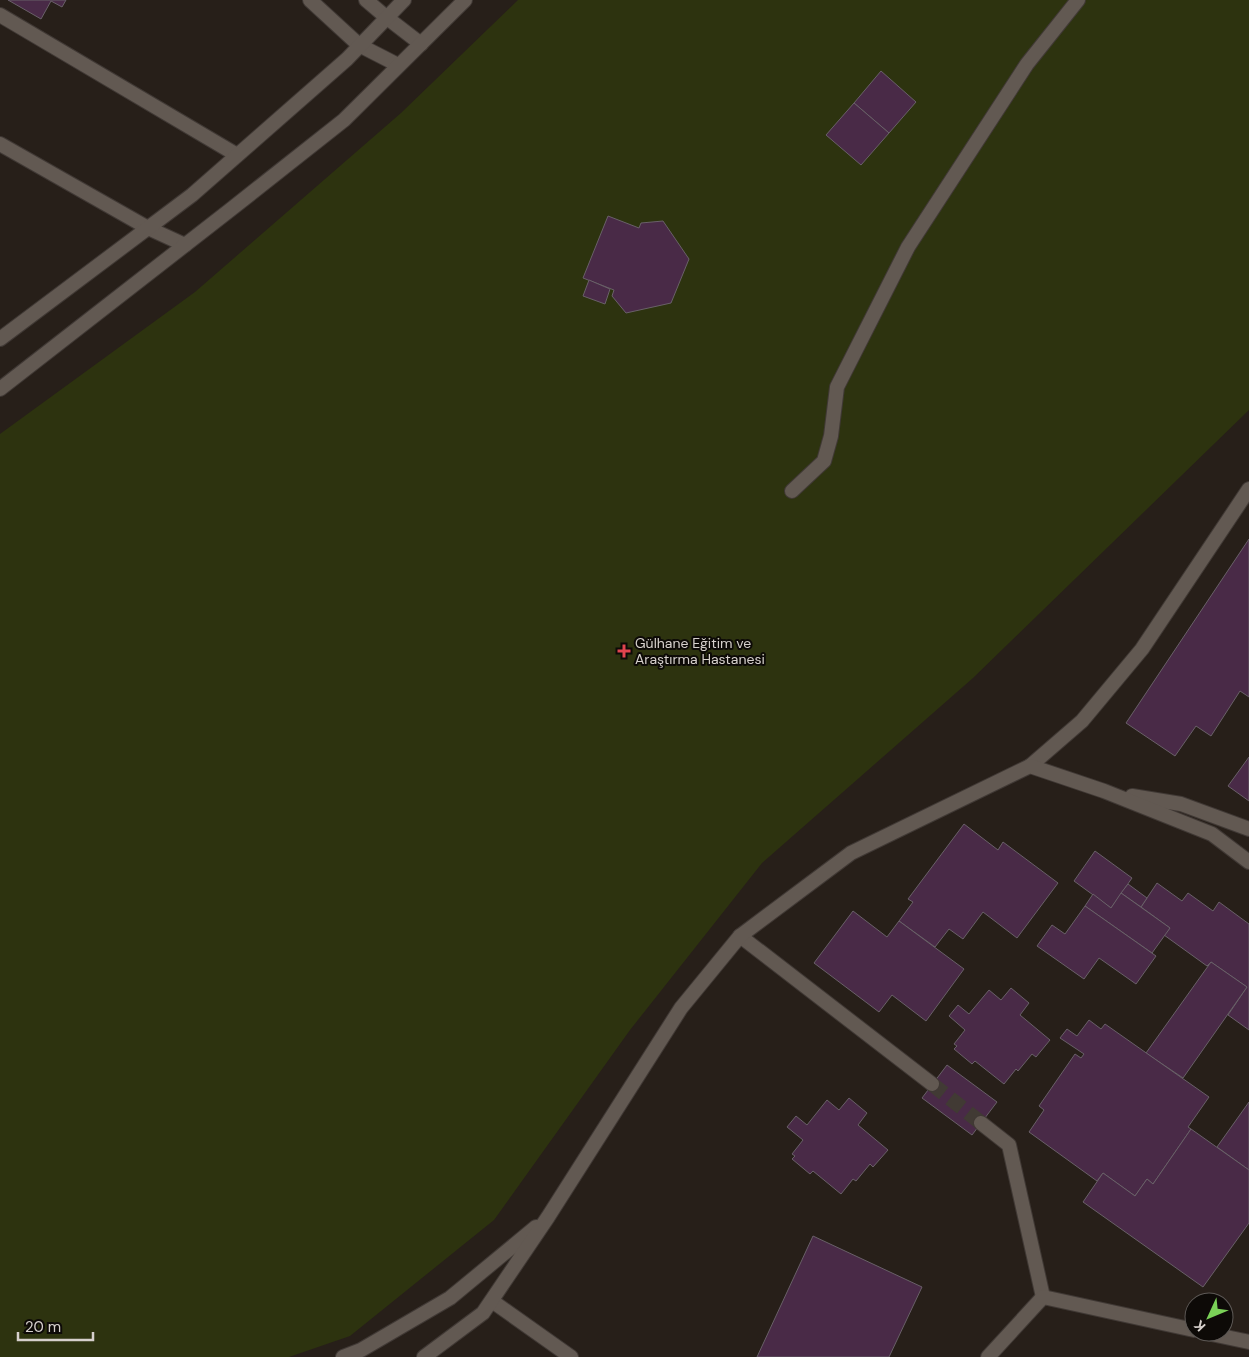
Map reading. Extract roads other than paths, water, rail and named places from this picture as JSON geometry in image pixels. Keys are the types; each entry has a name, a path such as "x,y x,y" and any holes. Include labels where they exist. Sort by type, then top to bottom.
{"lane":[{"path":"310,0 359,45 398,66"},
{"path":"366,0 420,44"},
{"path":"0,339 192,195 347,59 404,0"},
{"path":"0,388 344,120 465,0"},
{"path":"792,492 824,461 830,436 837,387 908,247 1027,64 1078,0"},
{"path":"0,15 237,155"},
{"path":"0,144 148,228 185,245"},
{"path":"424,1357 483,1313 548,1217 681,1008 740,936 851,853 1030,766 1082,721 1142,649 1249,489"},
{"path":"1030,766 1104,791 1212,834 1249,862"},
{"path":"1104,791 1181,804 1249,829"},
{"path":"740,936 932,1084"},
{"path":"981,1123 1009,1146 1043,1297"},
{"path":"343,1357 361,1350 450,1298 548,1217"},
{"path":"1043,1297 1184,1328"},
{"path":"988,1357 1043,1297"},
{"path":"492,1301 571,1357"},
{"path":"1234,1339 1249,1342"}],"tunnel":[{"path":"932,1084 981,1123"}],"place":[{"name":"Gülhane Eğitim ve Araştırma Hastanesi","path":"624,651"}]}
